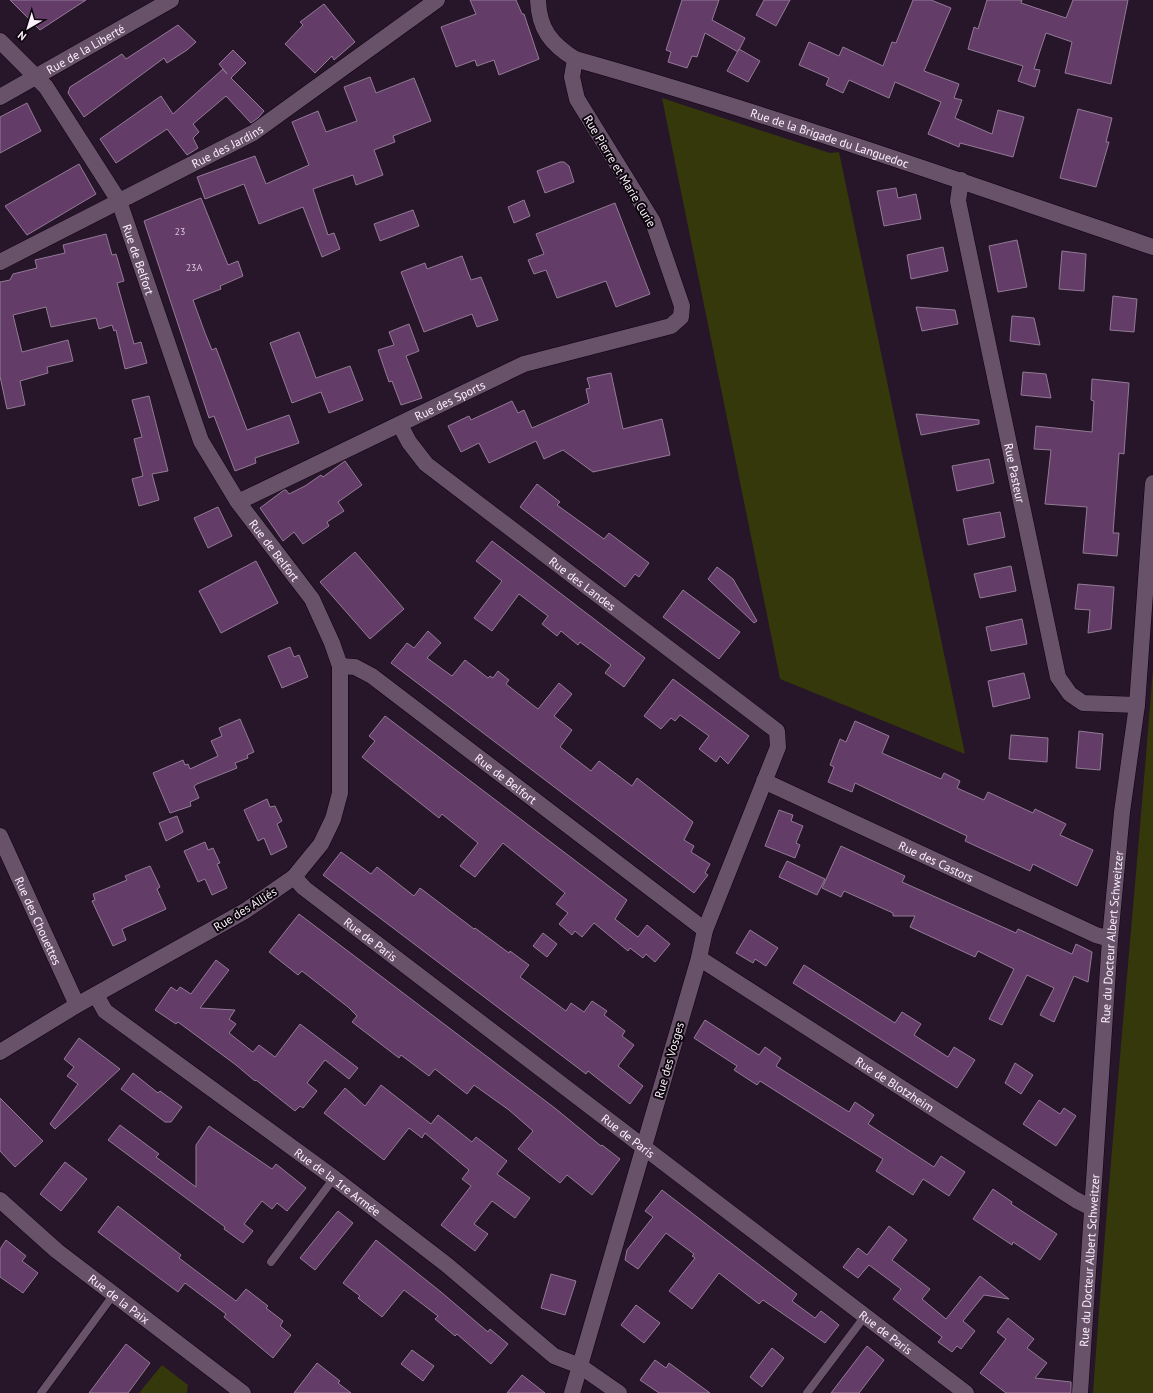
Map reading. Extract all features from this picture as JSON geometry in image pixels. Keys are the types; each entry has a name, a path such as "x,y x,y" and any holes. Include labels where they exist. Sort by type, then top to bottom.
{"street":[{"name":"Rue de la Liberté","path":"0,97 170,0"},
{"name":"Rue des Jardins","path":"0,262 253,133 437,0"},
{"name":"Rue de la Brigade du Languedoc","path":"538,0 538,11 545,31 558,48 575,59 743,109 961,180 1153,247"},
{"name":"Rue de Belfort","path":"0,41 46,87 119,201 201,441 238,502 312,599 332,643 340,666 355,667 372,676 705,930"},
{"name":"Rue Pierre et Marie Curie","path":"575,59 572,77 577,99 652,222 682,306 681,317 671,326"},
{"name":"Rue Pasteur","path":"961,180 958,201 1058,677 1070,694 1083,703 1138,705"},
{"name":"Rue des Sports","path":"238,502 524,364 671,326"},
{"name":"Rue des Landes","path":"400,425 409,442 426,464 777,732"},
{"name":"Rue du Docteur Albert Schweitzer","path":"1080,1393 1110,939 1122,812 1138,705 1153,483"},
{"name":"Rue des Alliés","path":"0,1052 77,1005 245,911 294,877 321,844 333,819 340,793 340,666"},
{"name":"Rue des Vosges","path":"572,1393 700,958 705,930 778,747 777,732"},
{"name":"Rue des Castors","path":"764,781 1096,935 1110,939"},
{"name":"Rue des Chouettes","path":"0,836 77,1005"},
{"name":"Rue de Paris","path":"294,877 304,888 966,1393"},
{"name":"Rue de Blotzheim","path":"700,958 1076,1200 1092,1208"},
{"name":"Rue de la 1re Armée","path":"96,995 105,1011 334,1178 447,1265 554,1356 580,1366 619,1393"},
{"name":"Rue de la Paix","path":"0,1200 57,1251 243,1393"}],"lane":[{"path":"271,1262 334,1178"},
{"path":"41,1393 114,1294"},
{"path":"807,1393 865,1316"}],"green space":[{"path":"662,98 830,153 839,152 965,754 780,679"},
{"path":"1153,669 1153,1393 1093,1393 1107,1212"},
{"path":"162,1365 188,1385 187,1393 139,1393"}],"building":[{"path":"10,0 86,0 40,30"},
{"path":"470,0 516,0 522,14 524,14 539,59 499,75 494,60 477,66 475,60 456,67 441,27 476,14"},
{"path":"682,0 719,0 712,20 745,38 738,52 705,33 697,57 692,56 687,68 668,62 671,52 666,50"},
{"path":"764,0 790,0 776,26 756,15"},
{"path":"913,0 931,0 951,8 924,71 959,84 954,98 962,100 955,118 992,134 998,110 1024,117 1013,157 960,143 959,147 928,134 941,102 895,82 889,98 849,80 843,93 826,85 829,78 799,65 809,42 839,56 843,47 883,66 892,42 896,43"},
{"path":"987,0 1022,0 1021,3 1066,18 1073,0 1128,0 1111,84 1065,73 1072,42 1046,33 1034,69 1040,70 1035,87 1018,81 1023,66 968,49 974,27 978,29"},
{"path":"324,4 355,42 334,60 332,56 315,73 285,44 303,25 300,22"},
{"path":"178,25 196,42 187,50 167,63 164,58 84,117 68,93 70,87 122,54 126,59"},
{"path":"739,49 760,61 748,82 727,71"},
{"path":"233,50 246,63 231,78 264,111 258,118 251,123 226,96 193,124 199,132 193,138 198,148 187,155 167,129 116,163 100,139 161,96 173,114 223,69 219,64"},
{"path":"370,77 376,93 414,78 431,121 393,136 395,142 374,150 383,175 356,185 353,175 313,189 328,235 334,233 340,249 322,257 303,207 259,224 244,184 205,199 197,177 255,156 266,184 309,165 292,122 318,111 326,132 357,121 344,87"},
{"path":"27,103 41,131 0,153 0,117"},
{"path":"1078,109 1112,118 1106,142 1109,142 1096,187 1060,178"},
{"path":"560,162 564,162 569,166 574,182 545,193 537,171"},
{"path":"79,164 96,194 27,235 5,206"},
{"path":"896,188 898,198 916,194 921,219 884,226 877,191"},
{"path":"201,198 228,265 238,261 243,276 220,286 221,289 193,300 205,333 212,350 216,348 247,430 289,415 299,443 255,458 256,463 235,471 214,416 209,418 144,221"},
{"path":"524,200 530,216 514,223 508,207"},
{"path":"615,203 650,294 616,307 606,281 557,298 546,270 534,274 528,260 544,254 536,234"},
{"path":"413,210 419,226 380,241 374,224"},
{"path":"106,234 112,255 116,254 124,281 117,283 134,344 141,342 147,363 125,369 116,330 114,331 112,325 99,329 96,318 51,327 46,307 13,315 22,352 68,340 73,361 47,367 48,373 20,381 25,405 7,409 0,376 0,282 10,280 13,274 37,268 35,260 65,253 63,245"},
{"path":"1017,240 1027,287 998,292 989,246"},
{"path":"943,247 948,271 911,279 907,255"},
{"path":"1062,251 1086,254 1084,291 1059,289"},
{"path":"462,256 471,280 481,277 498,320 477,327 472,314 424,332 401,272 425,263 427,269"},
{"path":"1113,296 1137,299 1134,332 1110,330"},
{"path":"916,307 955,310 958,324 922,331"},
{"path":"1012,316 1034,318 1040,345 1010,341"},
{"path":"409,324 419,351 406,356 422,398 401,405 392,381 389,382 378,350 394,345 389,332"},
{"path":"299,332 316,378 350,366 363,400 329,413 321,392 292,403 270,343"},
{"path":"1023,372 1046,374 1051,398 1021,395"},
{"path":"611,373 623,429 662,419 670,455 593,472 563,450 544,459 536,441 489,463 479,443 461,452 448,426 469,416 471,420 512,401 518,413 524,410 532,428 589,403 586,389 590,388 587,378"},
{"path":"1092,379 1129,383 1124,454 1119,453 1113,533 1119,533 1117,556 1083,553 1087,507 1045,504 1051,450 1034,449 1036,426 1092,432 1094,401 1091,400"},
{"path":"149,396 168,471 152,474 159,500 139,506 132,479 143,476 134,439 142,437 132,400"},
{"path":"916,414 979,420 979,424 921,435"},
{"path":"989,459 994,483 957,491 952,466"},
{"path":"345,461 362,485 338,502 344,511 327,522 329,526 303,544 294,532 283,541 260,508 284,490 286,490 289,494 305,486 321,475 323,477"},
{"path":"537,484 560,502 557,505 604,539 609,533 649,563 639,577 635,574 625,587 520,507"},
{"path":"218,507 232,536 208,548 194,518"},
{"path":"1000,512 1005,537 968,545 963,519"},
{"path":"492,541 645,658 624,687 605,673 611,665 580,642 578,645 561,631 557,636 542,624 548,616 519,594 492,631 474,618 502,581 476,561"},
{"path":"355,552 404,609 370,639 320,582"},
{"path":"256,561 278,603 221,633 199,591"},
{"path":"1011,566 1016,591 980,598 974,574"},
{"path":"717,567 733,579 757,621 754,623 708,579"},
{"path":"1078,584 1114,587 1111,629 1088,633 1090,610 1075,609"},
{"path":"683,590 740,632 719,659 663,617"},
{"path":"1022,619 1027,644 991,651 986,627"},
{"path":"428,631 441,643 427,658 452,676 465,660 488,678 490,676 493,678 498,671 509,680 506,684 538,709 559,683 572,694 554,716 572,730 560,747 591,771 599,761 632,786 637,778 693,822 684,840 694,846 691,852 710,864 705,873 708,875 694,893 391,663 407,643 414,648"},
{"path":"290,647 294,657 299,655 308,677 282,688 268,656"},
{"path":"1024,673 1030,698 993,707 988,681"},
{"path":"673,679 749,736 728,764 720,756 716,762 699,749 709,736 680,715 675,721 671,718 661,729 644,716"},
{"path":"385,716 627,900 615,919 638,937 647,925 670,944 655,962 646,954 643,958 630,948 628,951 594,923 582,937 575,931 572,935 559,924 568,913 556,904 565,893 503,843 475,877 460,866 478,843 442,814 439,818 362,757 375,741 369,736"},
{"path":"240,719 254,752 247,755 248,758 235,763 237,768 194,786 199,798 190,802 191,806 170,813 153,773 183,760 185,765 188,764 190,769 218,756 211,741 222,736 219,728"},
{"path":"855,721 889,736 882,753 941,779 944,773 960,781 957,788 984,800 988,792 1033,813 1035,809 1066,824 1060,835 1093,850 1077,886 1033,864 1030,871 965,841 967,836 855,783 852,792 828,782 834,767 830,765 840,739 846,742"},
{"path":"1079,731 1103,734 1100,770 1076,768"},
{"path":"1011,735 1048,738 1047,762 1009,759"},
{"path":"267,799 270,807 275,806 282,821 277,824 287,847 271,855 264,838 258,841 244,810"},
{"path":"779,810 793,815 791,821 803,826 796,843 800,845 795,858 765,846"},
{"path":"177,816 183,832 166,841 159,823"},
{"path":"205,842 208,850 213,848 220,863 217,864 227,888 212,895 205,879 198,882 184,851"},
{"path":"841,846 905,876 902,882 1016,933 1018,929 1072,954 1076,944 1092,952 1088,982 1074,976 1054,1022 1040,1015 1054,988 1027,975 1002,1025 989,1019 1014,969 978,951 975,957 910,927 915,916 893,916 893,913 844,891 841,897 822,888"},
{"path":"341,852 371,874 377,867 414,896 420,888 474,929 475,928 509,953 510,951 529,965 520,977 566,1011 571,1003 584,1012 592,1001 607,1011 604,1015 625,1031 622,1036 634,1045 618,1066 643,1086 630,1104 588,1071 586,1074 323,875"},
{"path":"787,861 825,879 817,895 779,877"},
{"path":"150,866 160,887 157,889 166,909 122,929 126,940 113,946 92,901 95,900 93,894 127,880 125,876"},
{"path":"299,914 620,1159 592,1195 567,1175 560,1183 518,1149 533,1131 509,1110 474,1085 467,1094 435,1069 429,1076 401,1055 399,1058 352,1022 357,1016 348,1007 302,971 298,975 269,952"},
{"path":"750,930 778,948 766,966 755,959 753,963 736,953"},
{"path":"543,933 557,944 547,957 533,946"},
{"path":"216,960 229,970 200,1008 235,1010 229,1019 236,1024 229,1033 253,1052 259,1045 275,1057 300,1024 358,1068 349,1079 325,1060 307,1083 317,1091 303,1108 300,1106 295,1111 178,1022 176,1024 155,1010 171,987 177,991 180,987 191,994"},
{"path":"804,965 895,1023 902,1012 921,1024 914,1035 948,1057 954,1047 975,1060 957,1088 793,983"},
{"path":"705,1020 759,1055 765,1047 781,1058 776,1066 849,1112 855,1102 874,1115 868,1124 934,1167 941,1156 965,1172 949,1196 923,1179 913,1195 876,1171 883,1159 760,1081 757,1085 734,1070 737,1066 694,1038"},
{"path":"79,1038 120,1069 55,1129 50,1124 78,1084 67,1076 74,1067 64,1059"},
{"path":"1015,1063 1033,1075 1021,1094 1005,1083"},
{"path":"133,1073 158,1093 160,1091 182,1107 171,1122 165,1122 121,1089"},
{"path":"381,1085 431,1124 438,1115 472,1142 476,1137 507,1161 497,1174 530,1198 515,1218 492,1201 474,1224 488,1234 475,1251 441,1225 471,1186 462,1179 469,1170 425,1133 422,1138 409,1128 384,1160 324,1113 345,1088 365,1106"},
{"path":"0,1098 43,1141 15,1167 0,1151"},
{"path":"1039,1100 1060,1114 1064,1108 1076,1116 1056,1146 1023,1124"},
{"path":"120,1125 159,1154 156,1157 196,1187 196,1145 209,1126 272,1169 276,1164 306,1188 287,1211 277,1203 272,1209 262,1201 244,1224 253,1231 243,1243 224,1229 225,1227 108,1140"},
{"path":"65,1162 87,1179 61,1211 40,1194"},
{"path":"993,1189 1012,1202 1011,1204 1057,1234 1040,1260 1013,1242 1012,1245 973,1219"},
{"path":"662,1190 797,1294 792,1301 815,1318 821,1311 839,1325 825,1343 763,1300 759,1304 719,1273 692,1309 669,1291 695,1258 692,1256 694,1254 666,1233 638,1269 625,1260 627,1250 653,1217 645,1211"},
{"path":"118,1206 181,1255 179,1258 236,1301 246,1289 268,1306 266,1308 283,1321 280,1326 291,1335 273,1358 224,1317 226,1314 185,1283 178,1292 98,1232"},
{"path":"338,1211 353,1223 315,1270 300,1258"},
{"path":"889,1226 907,1240 892,1260 930,1289 922,1299 946,1319 980,1276 1009,1299 984,1295 963,1321 975,1331 961,1349 957,1346 952,1352 938,1342 942,1337 893,1299 901,1289 869,1265 858,1278 843,1267 858,1248 867,1255"},
{"path":"6,1240 26,1256 22,1261 38,1273 23,1293 0,1277 0,1249"},
{"path":"376,1240 488,1332 490,1329 508,1344 491,1364 457,1334 455,1336 435,1319 438,1316 404,1290 382,1317 358,1298 360,1296 343,1283"},
{"path":"551,1274 576,1281 565,1315 541,1308"},
{"path":"636,1305 660,1323 644,1343 621,1325"},
{"path":"1008,1318 1034,1339 1027,1348 1047,1363 1035,1378 1071,1382 1071,1393 1006,1393 980,1373 1006,1339 997,1332"},
{"path":"126,1344 150,1363 128,1393 89,1393"},
{"path":"867,1346 884,1360 859,1393 831,1393"},
{"path":"772,1348 784,1358 762,1387 750,1377"},
{"path":"412,1350 434,1366 423,1381 401,1364"},
{"path":"655,1360 666,1368 669,1363 710,1393 659,1393 640,1380"},
{"path":"317,1363 340,1381 338,1383 351,1393 294,1393"},
{"path":"522,1375 545,1393 507,1393"}]}
